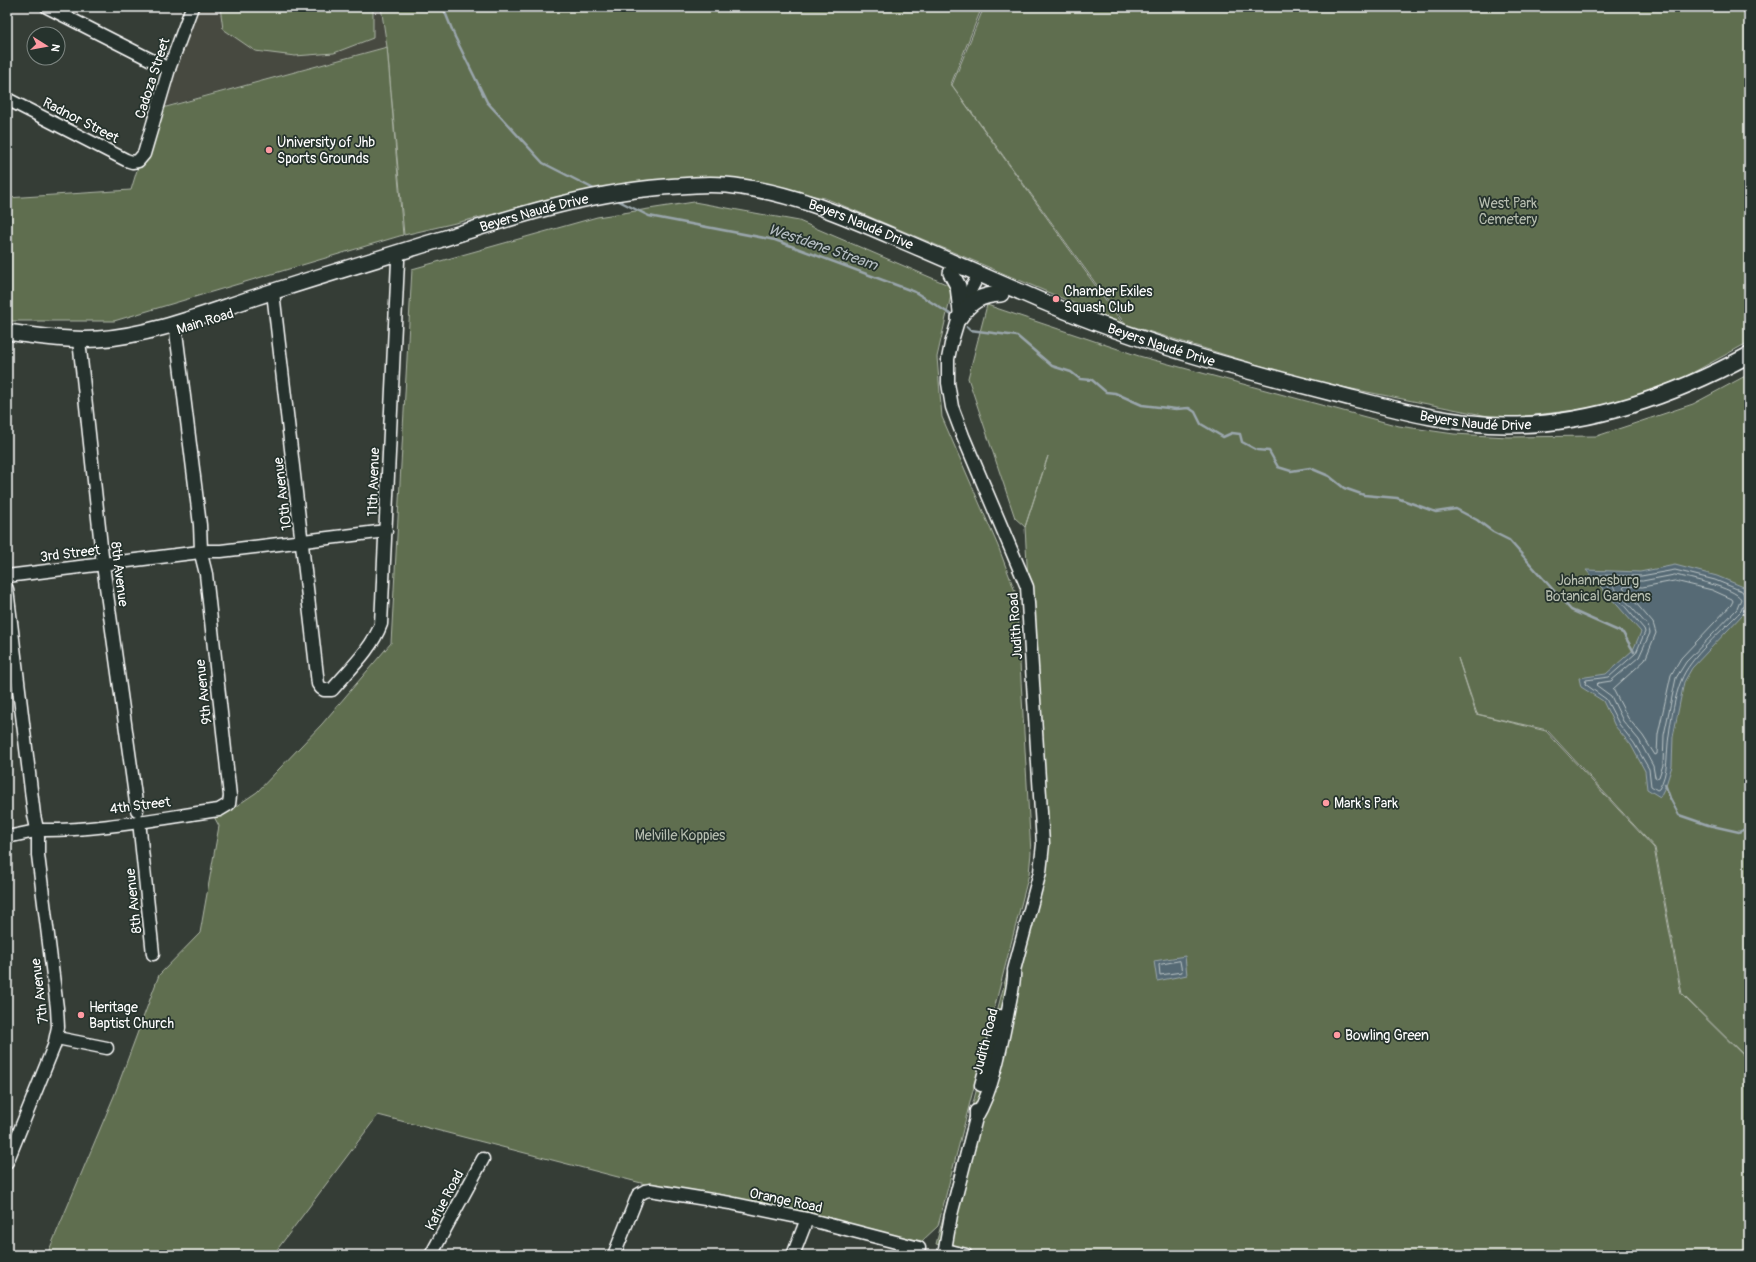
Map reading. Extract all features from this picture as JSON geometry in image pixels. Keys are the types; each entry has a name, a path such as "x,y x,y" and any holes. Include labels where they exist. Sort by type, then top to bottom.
{"main road":[{"name":"Beyers Naudé Drive","path":"398,256 534,210 594,196 648,188 718,184 760,190 822,207 977,279 1074,316 1146,341 1259,374 1429,417 1503,425 1546,422 1608,412 1654,398 1713,374 1749,355"},
{"name":"Beyers Naudé Drive","path":"398,256 576,207 629,196 701,192 753,198 806,211 828,219 951,273 977,279 1001,294 1082,328 1213,370 1391,417 1442,428 1472,431 1506,433 1535,431 1609,420 1651,407 1697,390 1749,364"},
{"name":"Main Road","path":"7,338 79,344 176,327 398,256"},
{"path":"951,273 958,286 960,315"},
{"path":"960,315 979,298 987,295 1001,294"},
{"name":"Main Road","path":"7,332 79,344"}],"street":[{"path":"47,7 169,69"},
{"name":"Cadoza Street","path":"142,158 169,69 192,7"},
{"name":"Radnor Street","path":"7,99 126,160 135,162 142,158"},
{"name":"11th Avenue","path":"324,690 332,690 377,634 381,624 398,256"},
{"name":"Judith Road","path":"945,1252 951,1215 976,1118 986,1096 1002,1042 1014,981 1014,970 1040,872 1043,849 1028,594 1025,581 952,407 948,383 948,359 960,315 977,279"},
{"name":"10th Avenue","path":"273,295 318,684 324,690"},
{"name":"9th Avenue","path":"176,327 204,554 230,796 227,806"},
{"name":"8th Avenue","path":"79,344 103,565 148,892 153,954"},
{"name":"3rd Street","path":"7,576 204,554 386,531"},
{"name":"7th Avenue","path":"7,589 57,1008 58,1027 57,1038 7,1162"},
{"name":"4th Street","path":"12,836 138,816 219,810 227,806"},
{"path":"57,1038 107,1048"},
{"name":"Kafue Road","path":"432,1255 483,1159"},
{"name":"Orange Road","path":"614,1255 638,1195 645,1191 657,1190 807,1219 919,1248"},
{"path":"793,1255 807,1219"},
{"path":"945,1252 966,1255"}],"shaded area":[{"path":"193,7 380,7 387,47 155,109"}],"green space":[{"path":"220,7 373,7 373,38 334,53 295,56 255,51 223,29"},
{"path":"381,7 982,7 951,84 1123,324 825,198 734,180 691,178 627,183 404,235 387,47"},
{"name":"West Park Cemetery","path":"984,7 1749,7 1749,342 1683,378 1608,406 1503,419 1307,380 1125,324 952,85"},
{"name":"University of Jhb Sports Grounds","path":"387,47 403,235 114,321 7,321 7,198 131,190 155,110"},
{"name":"Melville Koppies","path":"694,202 799,221 953,287 937,357 942,417 998,546 1016,594 1031,853 1029,874 938,1226 922,1241 649,1185 378,1115 273,1255 47,1255 114,1096 159,975 200,933 219,826 212,813 226,813 257,792 322,724 391,643 412,269 597,217"},
{"name":"Mark's Park","path":"987,305 1139,356 1399,426 1454,434 1508,437 1597,436 1693,404 1749,374 1749,1060 1682,994 1655,848 1547,730 1477,714 1458,658 1476,714 1546,731 1654,848 1681,994 1749,1061 1749,1255 977,1255 936,1244 1042,840 1025,527 1015,518 968,378"}],"water":[{"path":"1675,565 1717,576 1746,588 1749,598 1744,613 1692,668 1684,682 1673,737 1672,766 1666,785 1660,797 1647,789 1645,771 1631,745 1615,726 1603,701 1581,687 1579,678 1606,674 1633,650 1641,632 1586,570 1640,572"},
{"path":"1185,956 1187,975 1157,981 1154,961"}],"waterway":[{"name":"Westdene Stream","path":"443,7 455,37 487,102 543,163 594,189"},
{"name":"Westdene Stream","path":"615,199 649,216 775,240 915,292 950,314"},
{"name":"Westdene Stream","path":"967,327 970,330 1017,336 1052,366 1071,372 1080,379 1092,380 1106,392 1115,393 1142,405 1176,409 1189,408 1195,412 1201,424 1223,437 1232,433 1240,434 1242,442 1257,450 1269,451 1278,467 1291,471 1310,468 1329,476 1344,488 1364,495 1397,498 1436,512 1456,509 1509,540 1571,610 1623,633 1634,652"},
{"name":"Westdene Stream","path":"1665,784 1670,798 1679,815 1708,825 1739,832 1749,827"}],"place":[{"name":"University of Jhb Sports Grounds","path":"269,150"},
{"name":"Chamber Exiles Squash Club","path":"1056,299"},
{"name":"Mark's Park","path":"1326,803"},
{"name":"Heritage Baptist Church","path":"81,1015"},
{"name":"Bowling Green","path":"1337,1035"}],"park label":[{"name":"Johannesburg Botanical Gardens","path":"1598,588"}]}
